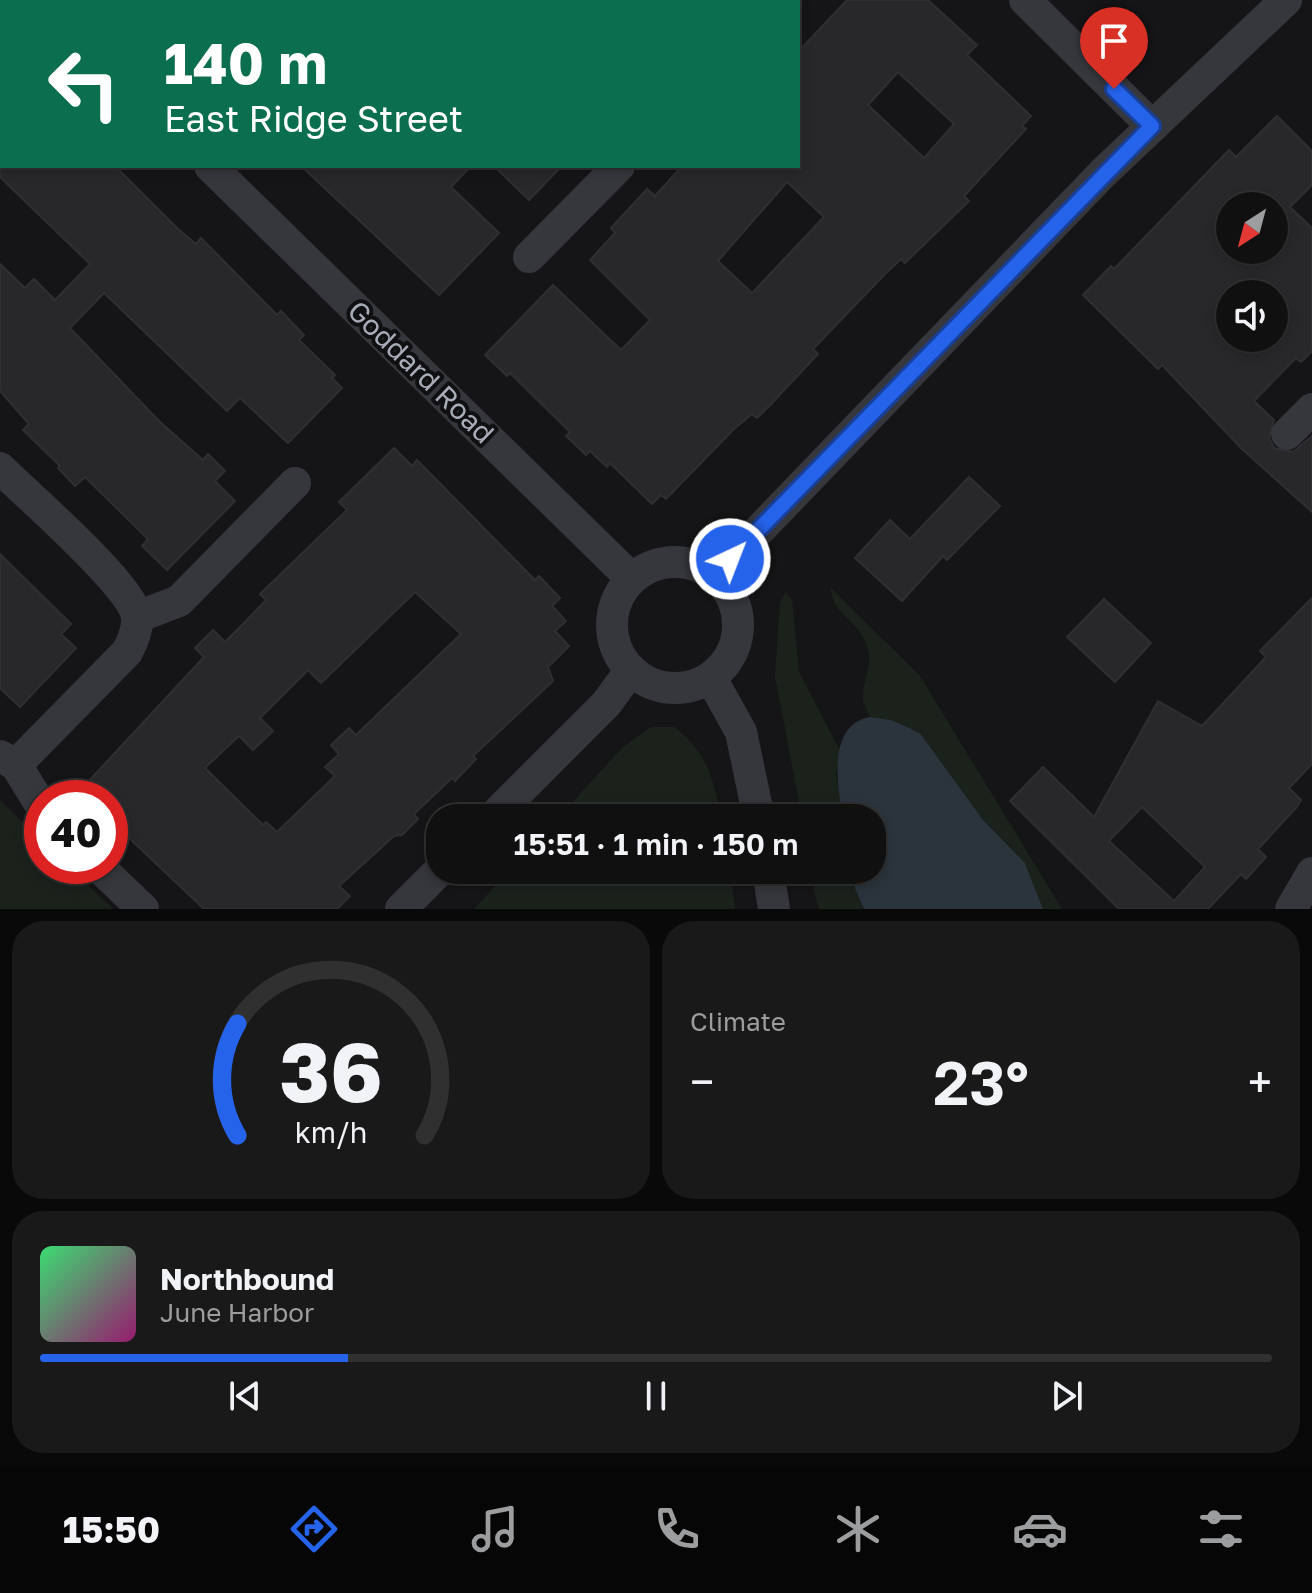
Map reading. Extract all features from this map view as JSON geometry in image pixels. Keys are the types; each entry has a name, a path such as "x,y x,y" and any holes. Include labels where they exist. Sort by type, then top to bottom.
{"street":[{"path":"1025,0 1152,126"},
{"path":"715,576 1152,126 1286,0"},
{"name":"Goddard Road","path":"212,168 631,578"},
{"path":"529,257 617,168"},
{"path":"1287,434 1312,409"},
{"path":"0,468 124,590 137,617 134,640 127,652 8,760 24,782"},
{"path":"137,617 179,601 295,483"},
{"path":"682,562 715,576 732,599 739,628 725,665 711,678 691,687 670,688 648,683 631,670 618,654 612,634 612,614 619,594 631,578 646,568 682,562"},
{"path":"506,804 606,704 631,670"},
{"path":"711,678 741,732 756,804"},
{"path":"1291,909 1312,873"},
{"path":"117,884 143,909"},
{"path":"401,909 426,884"},
{"path":"770,884 774,909"}],"shaded area":[{"path":"830,587 920,676 1062,909 1043,909 1025,863 983,820 920,733 891,720 870,717 863,699 869,664 866,643 862,634 836,605"},
{"path":"786,592 792,600 799,672 840,751 836,774 841,804 799,804 775,676 780,602"},
{"path":"870,717 891,720 920,733 983,820 1025,863 1043,909 864,909 853,884 886,884 886,804 841,804 838,758 847,732 856,722"},
{"path":"651,727 674,727 702,757 712,779 718,804 571,804 622,748"},
{"path":"0,800 24,823 24,884 87,884 113,909 0,909"},
{"path":"497,884 732,884 735,909 474,909"},
{"path":"813,884 853,884 864,909 819,909"}],"building":[{"path":"847,0 928,0 977,45 967,55 1031,116 1022,126 1026,129 964,196 969,201 905,263 901,259 885,274 813,349 818,354 772,403 757,418 752,414 735,428 666,499 661,495 652,504 610,463 607,467 590,451 586,455 566,436 570,432 510,373 507,376 485,355 553,285 621,350 650,320 590,260 615,233 611,228 647,189 655,196 680,168 800,168 800,50","holes":["898,72 954,124 924,158 868,105","787,182 824,217 752,293 718,261"]},
{"path":"1277,116 1312,151 1312,185 1290,207 1312,228 1312,351 1301,362 1296,358 1254,401 1274,420 1269,438 1274,448 1293,452 1312,436 1312,512 1242,449 1162,365 1158,369 1083,295 1111,266 1114,269 1229,150 1236,157"},
{"path":"0,168 117,168 177,228 196,244 201,238 277,315 281,311 304,335 299,340 335,375 332,378 342,388 288,443 240,398 227,411 104,293 70,328 159,421 203,460 208,454 225,471 215,481 235,501 167,570 142,546 148,539 85,477 75,486 58,468 60,466 23,430 29,424 0,391 0,264 25,288 34,279 55,300 90,264 0,177"},
{"path":"303,168 469,168 451,187 499,233 439,295"},
{"path":"496,168 560,168 529,200"},
{"path":"394,448 412,466 417,460 535,580 539,576 560,598 552,606 566,621 555,631 569,646 548,667 553,681 473,756 476,759 455,781 452,778 414,814 418,819 402,835 394,836 339,886 350,896 337,909 204,909 128,837 128,780 90,780 204,657 195,648 213,630 225,642 266,600 260,594 347,510 339,502","holes":["415,592 461,634 356,735 349,728 331,745 339,754 325,767 335,776 277,832 266,822 263,825 205,768 239,736 253,750 273,731 260,718 308,670 321,683"]},
{"path":"969,477 1000,506 947,560 943,556 902,601 855,558 890,520 910,539"},
{"path":"0,554 71,624 61,634 76,648 20,707 0,688"},
{"path":"1312,598 1312,764 1289,788 1301,800 1258,849 1266,857 1246,879 1241,874 1208,909 1119,909 1010,801 1043,767 1094,817 1158,701 1202,726 1266,657 1260,651","holes":["1142,807 1205,867 1174,901 1109,841"]},
{"path":"1104,599 1151,643 1115,682 1067,637"}],"route":[{"path":"730,559 1152,126 1114,89"}]}
